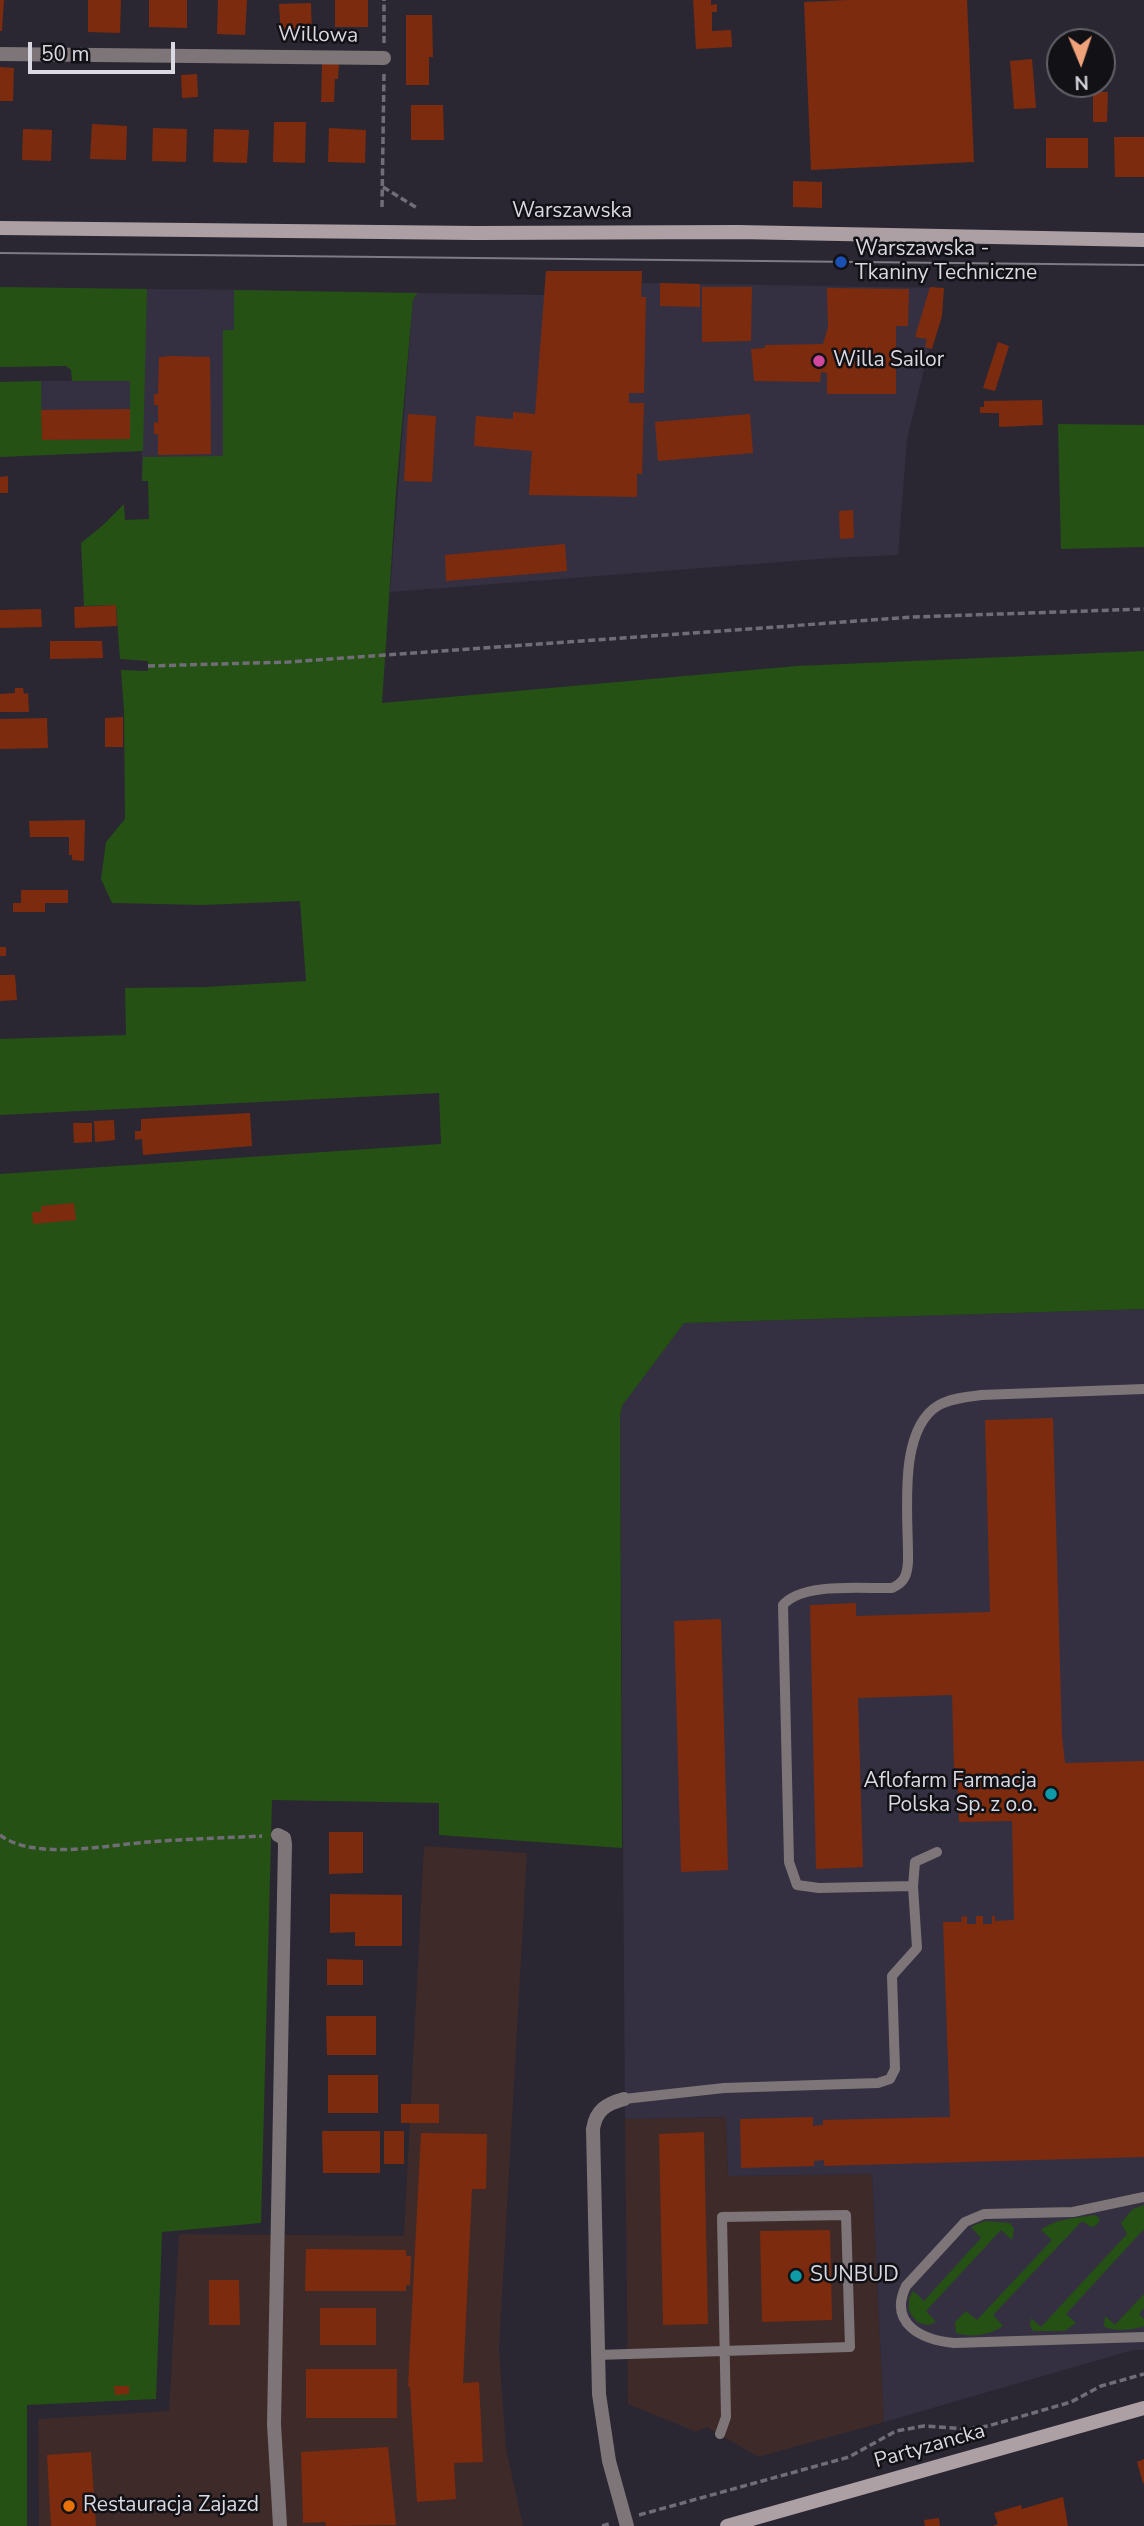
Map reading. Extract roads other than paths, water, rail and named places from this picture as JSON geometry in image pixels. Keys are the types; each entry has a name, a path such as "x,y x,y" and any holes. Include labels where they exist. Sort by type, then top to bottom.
{"main road":[{"name":"Warszawska","path":"0,228 476,233 744,232 1144,240"},
{"name":"Partyzancka","path":"727,2526 1144,2408"}],"street":[{"name":"Willowa","path":"0,54 384,58"},
{"path":"278,1835 284,1838 285,1844 274,2424 281,2526"},
{"path":"624,2099 611,2102 601,2109 595,2118 593,2129 597,2355 602,2426 626,2523"}],"lane":[{"path":"913,1886 819,1888 797,1885 789,1863 783,1605 790,1598 805,1591 892,1588 901,1583 907,1575 908,1562 909,1455 922,1420 939,1406 957,1399 981,1395 1144,1389"},
{"path":"624,2099 724,2088 878,2083 890,2079 895,2069 892,1976 917,1948 913,1886 915,1862 937,1852"},
{"path":"1144,2197 1073,2211 973,2216 906,2286 901,2308 903,2317 919,2334 941,2342 1144,2337"},
{"path":"597,2355 724,2351 850,2347 846,2215 722,2217 724,2351 726,2417 720,2434"}],"tram line":[{"path":"0,253 1144,265"}],"place":[{"name":"Warszawska - Tkaniny Techniczne","path":"841,262"},
{"name":"Willa Sailor","path":"819,361"},
{"name":"Aflofarm Farmacja Polska Sp. z o.o.","path":"1051,1794"},
{"name":"SUNBUD","path":"796,2276"},
{"name":"Restauracja Zajazd","path":"69,2506"}]}
